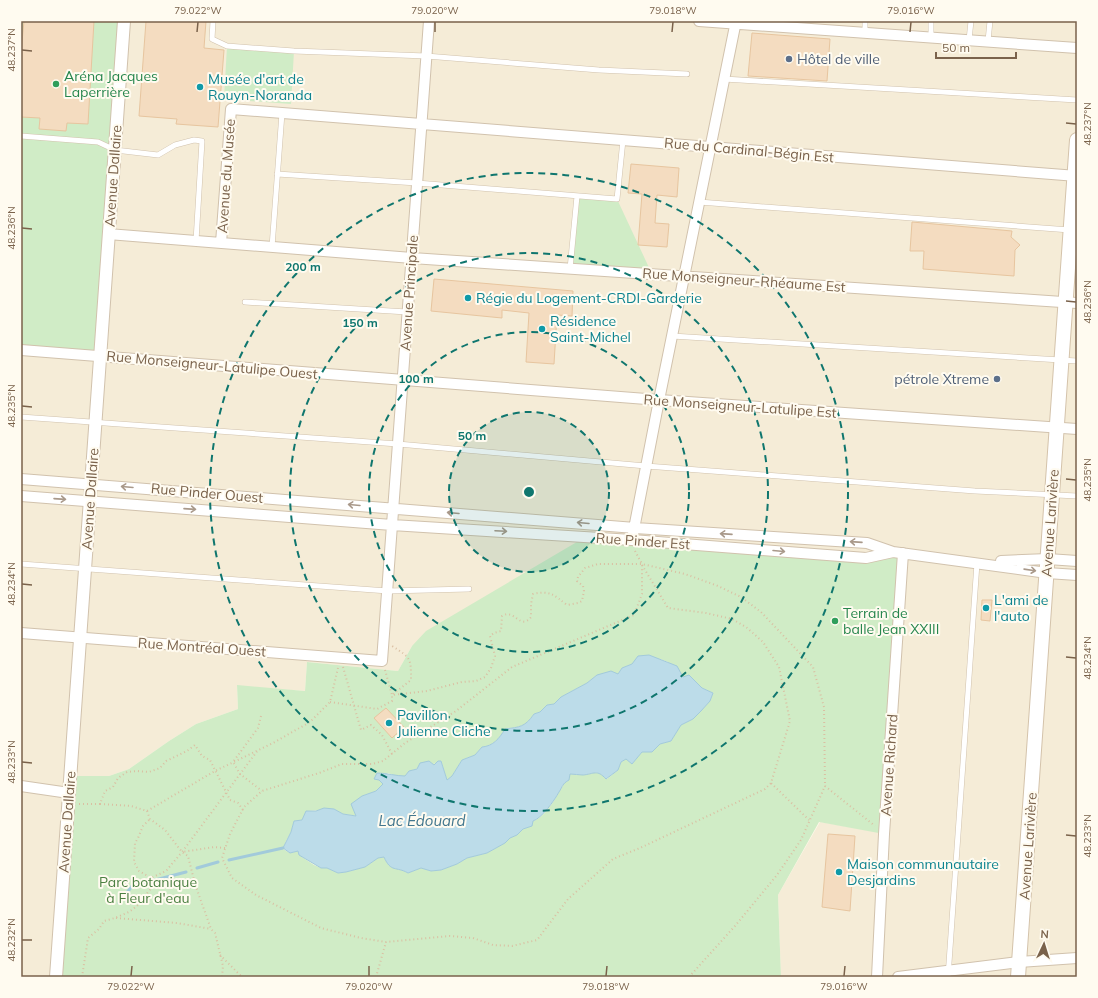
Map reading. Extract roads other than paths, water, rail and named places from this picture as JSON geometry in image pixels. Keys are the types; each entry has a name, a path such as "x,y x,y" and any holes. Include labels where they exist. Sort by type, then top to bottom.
{"main road":[{"name":"Avenue Larivière","path":"1018,977 1062,360 1071,303 1077,140"}],"street":[{"name":"Avenue Dallaire","path":"56,977 124,21"},
{"name":"Avenue Principale","path":"382,661 429,21"},
{"path":"699,21 735,22 1077,48"},
{"path":"632,540 735,22"},
{"name":"Rue du Cardinal-Bégin Est","path":"231,109 1076,176"},
{"name":"Avenue du Musée","path":"221,244 231,109"},
{"name":"Rue Monseigneur-Rhéaume Est","path":"108,234 412,258 1071,303"},
{"name":"Rue Monseigneur-Latulipe Ouest","path":"21,350 402,380"},
{"name":"Rue Monseigneur-Latulipe Est","path":"402,380 659,400 1077,429"},
{"name":"Rue Pinder Ouest","path":"21,479 393,508"},
{"name":"Rue Pinder Ouest","path":"21,496 392,525"},
{"name":"Rue Pinder Est","path":"393,508 635,528 867,543 898,553 977,562 1047,566 1077,561"},
{"name":"Rue Pinder Est","path":"392,525 632,540 866,558 898,553"},
{"name":"Avenue Richard","path":"877,977 898,553"},
{"name":"Rue Pinder Est","path":"1047,566 1077,575"},
{"name":"Rue Montréal Ouest","path":"21,633 382,661"},
{"path":"21,786 68,798"},
{"path":"898,977 948,974 1019,962 1077,958"}],"lane":[{"path":"213,21 212,40 227,46 294,51 426,56 599,70 687,74"},
{"path":"864,32 865,21"},
{"path":"930,37 931,21"},
{"path":"969,40 970,21"},
{"path":"988,42 990,21"},
{"path":"724,79 1077,100"},
{"path":"272,247 282,113"},
{"path":"21,136 98,142 115,150 158,155 175,145 194,140 202,141 196,241"},
{"path":"277,174 417,183 617,199 623,140"},
{"path":"570,269 577,196"},
{"path":"699,202 1074,231"},
{"path":"245,302 408,312"},
{"path":"672,336 1077,361"},
{"path":"21,417 398,444 646,466 975,491 1077,496"},
{"path":"948,974 977,562"},
{"path":"21,564 388,591 469,589"}],"water":[{"name":"Lac Édouard","path":"649,655 677,666 683,677 689,675 702,688 713,693 710,701 693,719 681,725 671,741 660,744 652,752 642,752 632,764 626,759 621,762 618,770 606,779 598,773 583,775 570,774 569,780 564,784 548,809 533,821 532,826 523,829 505,843 487,853 467,858 457,864 441,870 431,871 421,868 408,873 389,865 384,857 378,858 365,867 338,873 327,868 321,868 299,855 298,851 290,853 283,848 291,832 294,821 302,820 306,811 316,811 324,808 334,809 343,814 356,816 351,804 362,796 376,791 383,784 379,780 374,779 377,773 405,776 409,771 417,769 420,763 429,761 434,765 438,761 441,761 447,780 452,776 462,760 475,755 482,747 493,744 505,729 518,727 525,724 534,714 540,712 547,705 554,704 561,697 587,683 597,675 611,671 618,674 622,668 632,664 638,656"}],"waterway":[{"path":"229,860 283,848"},
{"path":"197,868 218,862"},
{"path":"119,903 132,886 186,872"}],"place":[{"name":"Hôtel de ville","path":"789,59"},
{"name":"Aréna Jacques Laperrière","path":"56,84"},
{"name":"Musée d'art de Rouyn-Noranda","path":"200,87"},
{"name":"Régie du Logement-CRDI-Garderie","path":"468,298"},
{"name":"Résidence Saint-Michel","path":"542,329"},
{"name":"pétrole Xtreme","path":"997,379"},
{"name":"L'ami de l'auto","path":"986,608"},
{"name":"Terrain de balle Jean XXIII","path":"835,621"},
{"name":"Pavillon Julienne Cliche","path":"389,723"},
{"name":"Maison communautaire Desjardins","path":"839,872"}],"park label":[{"name":"Parc botanique à Fleur d'eau","path":"148,890"}]}
